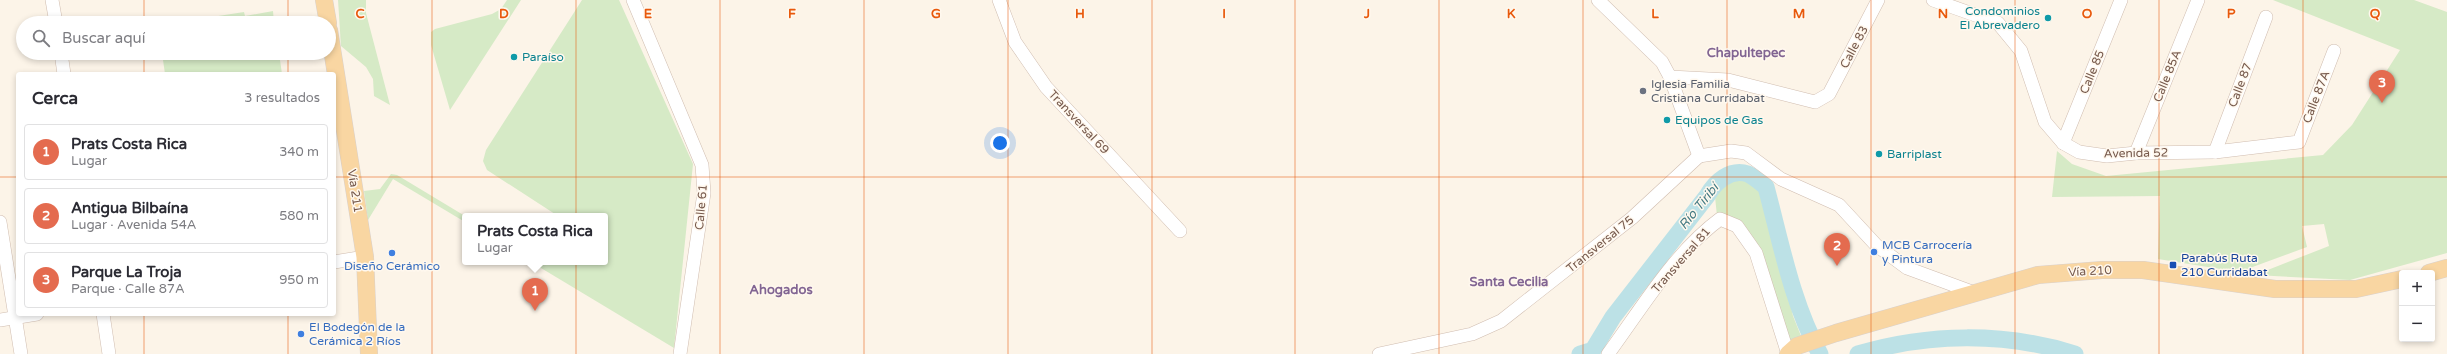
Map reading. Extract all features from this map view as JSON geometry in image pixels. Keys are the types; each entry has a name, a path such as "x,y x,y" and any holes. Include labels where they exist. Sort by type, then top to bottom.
{"main road":[{"path":"324,0 327,16"},
{"name":"Vía 211","path":"334,60 336,72"},
{"name":"Vía 211","path":"336,74 365,257 369,354"},
{"path":"2435,271 2447,268"},
{"name":"Vía 210","path":"1791,351 1836,333 2038,276 2102,270 2144,270 2275,289 2356,289 2399,280"}],"street":[{"path":"52,0 55,16"},
{"name":"Calle 61","path":"633,0 702,165 704,193 680,354"},
{"name":"Transversal 69","path":"999,0 1015,42 1046,87 1180,231"},
{"name":"Calle 83","path":"1670,77 1728,80 1815,102 1829,94 1878,0"},
{"name":"Avenida 52","path":"1933,0 1998,23 2021,51 2045,122 2063,143 2080,152 2107,156 2136,153 2214,152 2298,142"},
{"name":"Calle 85","path":"2063,143 2121,0"},
{"name":"Calle 85A","path":"2136,153 2198,0"},
{"path":"1601,1 1662,62 1670,77 1699,156 1731,151 1746,153 1781,179 1838,205 1876,245 1907,268 1975,293"},
{"name":"Calle 87","path":"2214,152 2266,17"},
{"name":"Calle 87A","path":"2298,142 2334,51"},
{"path":"62,60 64,72"},
{"name":"Transversal 75","path":"1379,354 1472,334 1501,321 1632,218 1699,156"},
{"name":"Transversal 81","path":"1608,354 1664,277 1704,230 1720,219 1738,226 1756,253 1791,351"},
{"path":"0,222 21,354"},
{"path":"336,262 365,257"},
{"path":"0,320 26,316"},
{"path":"103,316 109,354"}],"green space":[{"path":"338,0 366,0 366,13 390,105 374,96 373,79 366,67 341,46"},
{"path":"507,0 521,0 450,110 431,45 431,32 435,29 492,14 501,9"},
{"path":"582,0 619,0 693,164 674,348 536,265 608,265 608,213 553,213 487,170 483,161 486,150"},
{"path":"2273,0 2414,0 2447,12 2447,253 2350,280 2255,275 2329,246 2324,224 2302,226 2307,247 2239,272 2158,259 2160,196 2052,197 2057,151 2072,164 2106,176 2323,155 2352,125 2400,50"},
{"path":"273,11 273,16 245,16"},
{"path":"244,12 245,16 218,16"},
{"path":"163,60 280,60 282,72 165,72"},
{"path":"391,174 397,175 462,214 462,220 393,179 368,220 364,191 380,189"},
{"path":"1736,177 1751,181 1766,192 1793,316 1801,336 1787,343 1759,252 1717,216 1714,187"}],"waterway":[{"name":"Río Tiribí","path":"1580,354 1593,350 1613,317 1714,186 1719,181 1735,173 1748,174 1766,187 1782,251 1795,294 1810,334 1820,354"},
{"name":"Río Tiribí","path":"1858,354 1912,342 1966,338 2021,342 2075,354"}],"place":[{"name":"Condominios El Abrevadero","path":"2048,18"},
{"name":"Paraíso","path":"514,57"},
{"name":"Iglesia Familia Cristiana Curridabat","path":"1643,91"},
{"name":"Parque La Troja","path":"2382,103"},
{"name":"Equipos de Gas","path":"1667,120"},
{"name":"Barriplast","path":"1879,154"},
{"name":"MCB Carrocería y Pintura","path":"1874,252"},
{"name":"Diseño Cerámico","path":"392,253"},
{"name":"Parabús Ruta 210 Curridabat","path":"2173,265"},
{"name":"Antigua Bilbaína","path":"1837,266"},
{"name":"Prats Costa Rica","path":"535,311"},
{"name":"El Bodegón de la Cerámica 2 Ríos","path":"301,334"}],"district":[{"name":"Chapultepec","path":"1746,52"},
{"name":"Santa Cecilia","path":"1509,281"},
{"name":"Ahogados","path":"781,289"}]}
